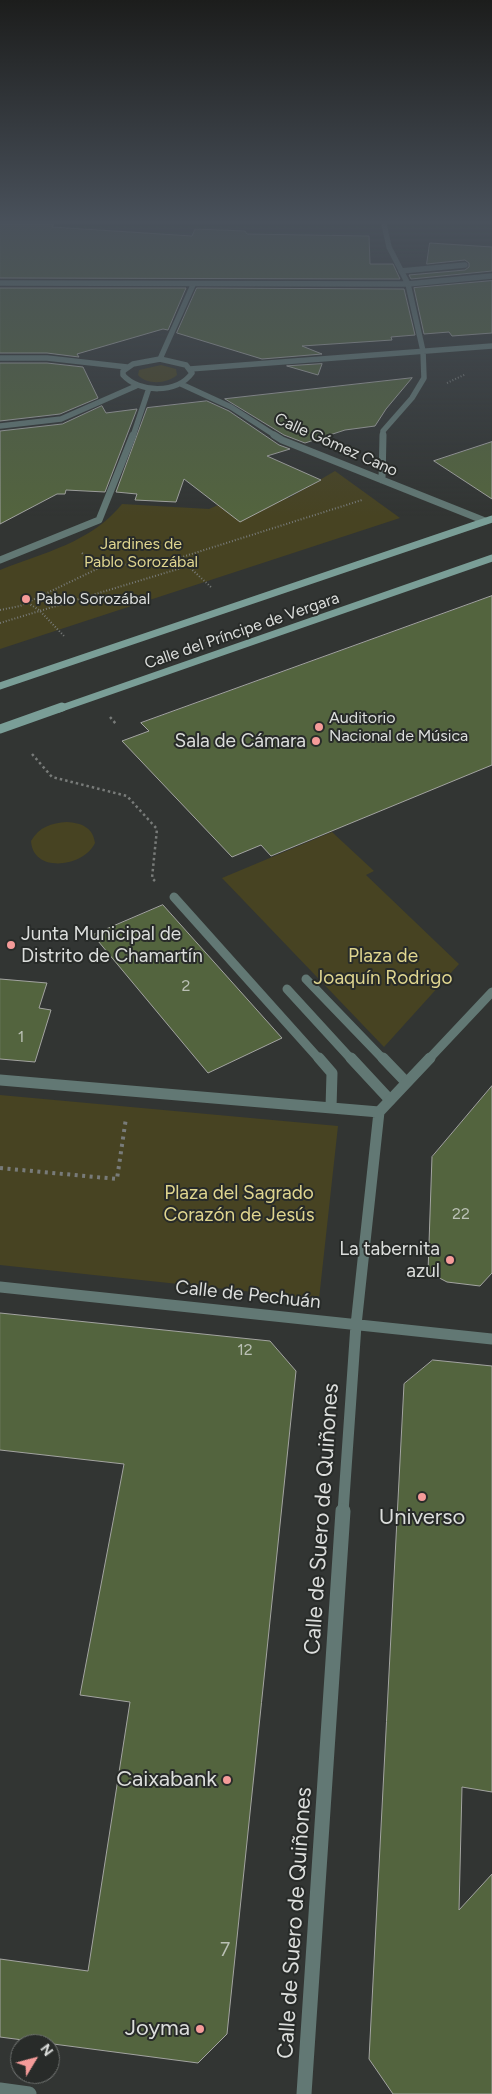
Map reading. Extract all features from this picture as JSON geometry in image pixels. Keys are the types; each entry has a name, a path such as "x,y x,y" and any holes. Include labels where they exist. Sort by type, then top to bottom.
{"main road":[{"name":"Calle del Príncipe de Vergara","path":"0,686 489,520"},
{"name":"Calle del Príncipe de Vergara","path":"0,729 492,558"}],"street":[{"path":"160,359 177,322"},
{"path":"382,480 383,431 412,398 424,378 423,351 416,322"},
{"path":"0,358 48,358 127,367 141,361 160,359 179,362 190,369 492,346"},
{"path":"127,367 124,371 125,379 136,386 149,388 180,384 190,377 190,369"},
{"name":"Calle Gómez Cano","path":"180,384 231,407 282,440 400,488 489,520"},
{"path":"0,426 60,419 136,386"},
{"path":"0,560 99,520 149,388"},
{"path":"174,897 332,1073 331,1108"},
{"path":"306,979 406,1082"},
{"path":"287,989 390,1100"},
{"path":"0,1080 379,1112 492,992"},
{"name":"Calle de Suero de Quiñones","path":"304,2094 356,1325 379,1112"},
{"name":"Calle de Pechuán","path":"0,1287 492,1339"},
{"path":"0,2090 29,2094"}],"path":[{"path":"412,398 474,371"},
{"path":"0,610 28,602 98,568 179,558 400,488"},
{"path":"179,558 211,588"},
{"path":"0,623 188,566"},
{"path":"28,602 39,610 64,636"},
{"path":"32,754 52,777 128,796 157,829 152,878 174,897"},
{"path":"0,1168 117,1179 130,1091"}],"green space":[{"path":"161,365 176,369 177,375 163,382 152,382 138,375 139,370"},
{"name":"Jardines de Pablo Sorozábal","path":"335,471 400,518 0,649 0,570 50,552 82,537 110,517 122,504 209,509 241,495 289,498"},
{"path":"56,823 77,823 86,827 92,833 95,843 89,851 70,862 49,862 40,859 34,852 31,841 34,836 46,827"},
{"name":"Plaza de Joaquín Rodrigo","path":"332,832 374,871 366,875 459,964 384,1047 222,878"},
{"name":"Plaza del Sagrado Corazón de Jesús","path":"0,1095 338,1126 319,1299 0,1265"}],"building":[{"path":"0,322 172,322 168,330 163,329 77,354 79,357 47,353 0,353"},
{"path":"182,322 412,322 415,335 391,337 392,340 302,346 322,354 262,359 177,333"},
{"path":"421,322 492,322 492,333 452,336 449,332 424,334"},
{"path":"0,363 47,363 83,367 98,398 60,414 0,421"},
{"path":"322,364 318,375 287,366"},
{"path":"412,378 386,409 375,426 345,430 305,443 284,435 225,399"},
{"path":"207,401 229,411 279,445 290,449 267,456 321,480 240,522 184,479 176,502 135,500 137,494 116,492 147,408"},
{"path":"102,406 106,413 137,409 105,492 66,490 65,494 57,494 0,524 0,431 62,424"},
{"path":"492,442 492,499 434,461"},
{"name":"Auditorio Nacional de Música","path":"492,596 492,765 271,856 261,845 232,857 122,741 149,731 141,723"},
{"path":"163,905 282,1038 208,1073 93,935"},
{"path":"0,979 47,983 39,1008 51,1010 35,1062 0,1059"},
{"path":"492,1086 492,1273 480,1286 447,1282 428,1272 432,1157"},
{"path":"0,1313 270,1341 296,1371 227,2034 198,2063 60,2045 60,2034 10,2034 10,2038 0,2037 0,1959 88,1971 130,1702 80,1695 124,1464 0,1450"},
{"path":"433,1360 492,1366 492,1792 462,1787 459,1910 492,1874 492,2094 393,2094 369,2059 404,1384"}],"place":[{"name":"Pablo Sorozábal","path":"26,599"},
{"name":"Auditorio Nacional de Música","path":"319,727"},
{"name":"Sala de Cámara","path":"316,741"},
{"name":"Junta Municipal de Distrito de Chamartín","path":"11,945"},
{"name":"La tabernita azul","path":"450,1260"},
{"name":"Universo","path":"422,1497"},
{"name":"Caixabank","path":"227,1780"},
{"name":"Joyma","path":"200,2029"}]}
